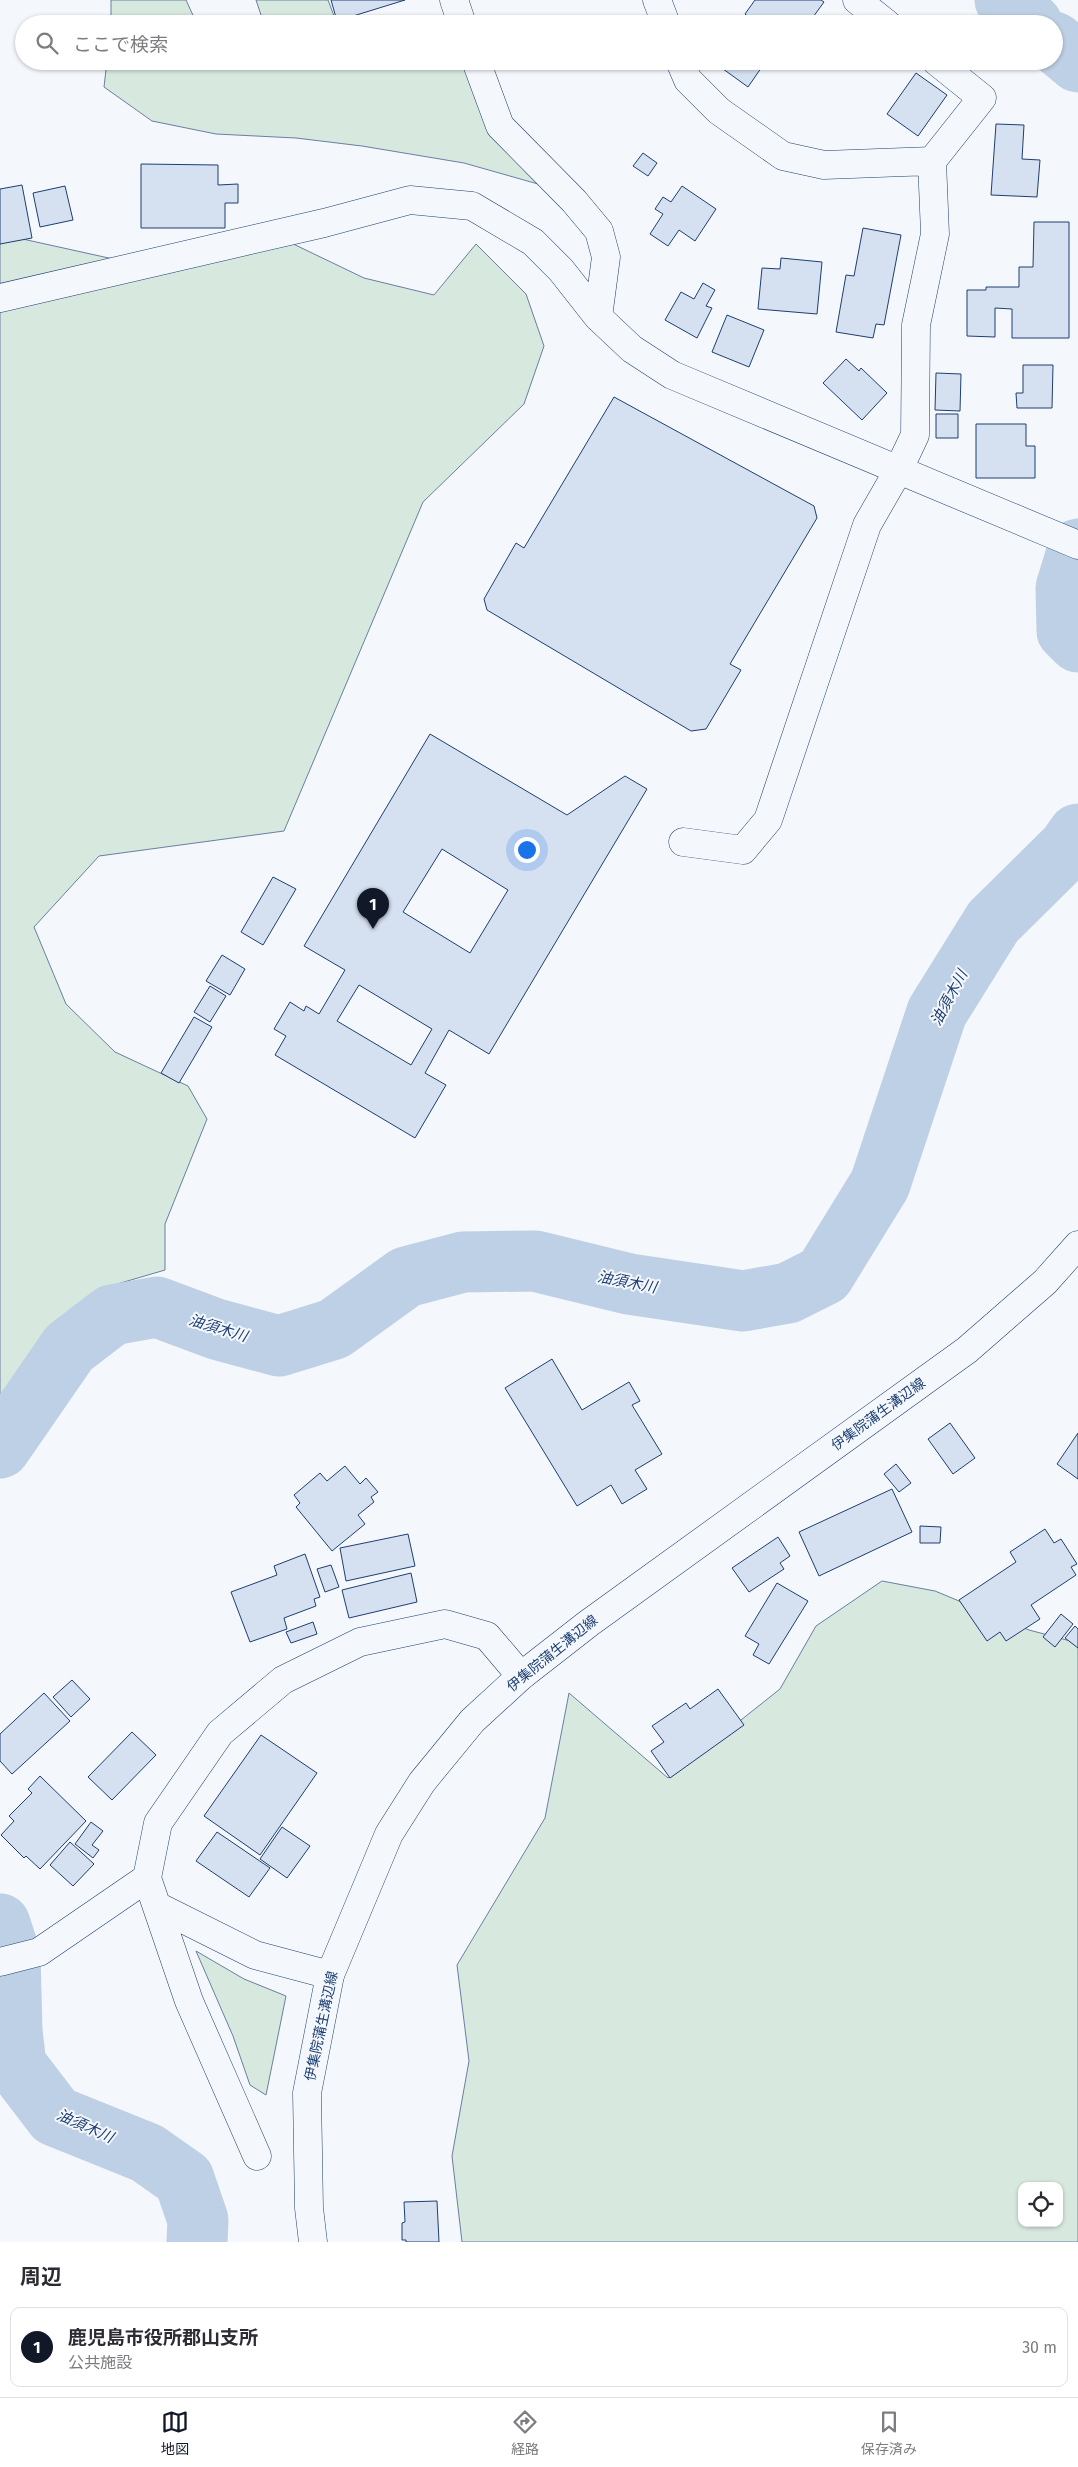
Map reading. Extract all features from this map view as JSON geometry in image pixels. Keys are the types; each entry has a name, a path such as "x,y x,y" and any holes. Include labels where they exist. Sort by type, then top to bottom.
{"street":[{"path":"454,0 459,15"},
{"path":"657,0 663,15"},
{"path":"857,0 876,15"},
{"path":"479,70 500,126 574,201 598,231 606,257 598,317"},
{"path":"684,70 688,80 720,111 783,156 824,165 932,161"},
{"path":"682,842 743,850 768,820 867,525 898,471 914,435 916,325 936,234 932,161 982,98 947,70"},
{"path":"0,298 324,223 410,200 472,206 533,242 562,270 598,317 632,349 672,375 1078,545"},
{"name":"伊集院蒲生溝辺線","path":"313,2242 309,2208 307,2093 330,1975 389,1834 422,1782 472,1721 521,1676 589,1623 967,1350 1045,1282 1078,1245"},
{"path":"257,2156 189,2000 147,1878 158,1823 220,1733 283,1680 360,1642 445,1624 487,1636 521,1676"},
{"path":"0,1962 39,1952 147,1878"},
{"path":"157,1906 255,1955 330,1975"}],"shaded area":[{"path":"111,0 186,0 193,15 111,15"},
{"path":"256,0 328,0 334,15 261,15"},
{"path":"106,70 467,70 490,100 545,186 464,163 362,146 296,138 216,134 152,121 104,87"},
{"path":"0,234 154,268 285,240 364,278 434,295 476,244 526,294 544,346 524,404 423,502 284,831 99,856 34,927 66,1004 115,1052 188,1086 207,1119 165,1224 165,1270 107,1287 30,1353 0,1397"},
{"path":"882,1581 935,1591 1029,1630 1078,1643 1078,2242 462,2242 452,2156 469,2061 457,1965 545,1818 569,1693 668,1778 780,1689 816,1626"},
{"path":"196,1951 244,1979 286,1996 266,2095 250,2085 233,2036"}],"building":[{"path":"331,0 405,0 356,15 335,15"},
{"path":"755,0 821,0 824,2 815,15 745,14"},
{"path":"724,70 760,70 748,87"},
{"path":"916,73 947,95 918,136 887,114"},
{"path":"996,124 1024,125 1022,159 1040,160 1037,197 991,195"},
{"path":"643,153 657,163 648,176 633,166"},
{"path":"141,164 218,165 218,185 238,184 238,203 225,203 225,228 141,228"},
{"path":"22,185 32,238 0,244 0,189"},
{"path":"65,186 73,220 40,227 33,193"},
{"path":"682,186 716,209 695,241 679,230 668,246 650,234 663,214 655,209 663,197 671,202"},
{"path":"1034,222 1069,222 1069,338 1012,338 1012,309 995,308 995,337 967,336 967,290 986,290 986,287 1019,287 1019,267 1033,267"},
{"path":"863,228 901,235 884,325 876,324 873,338 836,332 846,275 854,276"},
{"path":"781,258 822,262 817,314 758,309 762,268 780,269"},
{"path":"703,283 715,290 706,306 712,308 697,338 665,320 681,292 694,299"},
{"path":"727,315 764,330 749,367 712,352"},
{"path":"846,359 859,371 861,368 887,393 862,420 823,383"},
{"path":"1023,365 1053,365 1052,408 1017,408 1016,393 1023,393"},
{"path":"936,373 961,374 960,411 935,410"},
{"path":"614,397 814,506 817,518 730,664 741,670 706,729 691,731 487,610 484,599 516,543 524,548"},
{"path":"936,414 958,414 958,438 936,438"},
{"path":"976,424 1026,424 1026,446 1035,446 1035,478 976,478"},
{"path":"430,734 567,815 625,776 647,789 489,1054 449,1030 425,1073 446,1085 415,1138 275,1055 286,1036 274,1029 290,1002 304,1011 306,1006 319,1014 345,970 304,946","holes":["442,849 508,890 470,953 403,912","359,985 432,1029 411,1065 337,1021"]},
{"path":"273,877 296,889 263,945 241,932"},
{"path":"222,955 245,969 230,995 206,981"},
{"path":"210,986 226,996 210,1022 194,1012"},
{"path":"194,1017 212,1027 179,1083 161,1073"},
{"path":"552,1359 582,1410 629,1382 640,1401 632,1405 662,1454 635,1470 647,1489 622,1504 611,1485 577,1506 505,1388"},
{"path":"950,1423 975,1458 953,1474 928,1439"},
{"path":"1078,1433 1078,1479 1057,1464"},
{"path":"896,1464 911,1483 899,1492 884,1474"},
{"path":"345,1466 360,1484 366,1478 378,1492 371,1497 374,1502 358,1515 365,1524 332,1551 296,1507 300,1503 294,1495 320,1473 327,1481"},
{"path":"892,1489 912,1532 819,1576 799,1532"},
{"path":"920,1526 941,1527 940,1543 920,1543"},
{"path":"1045,1529 1054,1543 1061,1539 1077,1564 1071,1567 1076,1575 1031,1605 1040,1619 1006,1641 1000,1632 987,1641 959,1600 1016,1562 1010,1552"},
{"path":"408,1534 415,1566 346,1581 340,1548"},
{"path":"778,1537 790,1556 780,1563 784,1569 749,1592 732,1568"},
{"path":"305,1554 320,1597 314,1599 316,1606 284,1618 287,1629 250,1642 231,1592 277,1575 274,1566"},
{"path":"331,1565 339,1587 325,1592 317,1569"},
{"path":"411,1573 417,1602 349,1618 342,1590"},
{"path":"777,1583 808,1601 769,1664 753,1655 759,1644 745,1636"},
{"path":"1061,1614 1073,1624 1055,1647 1043,1637"},
{"path":"313,1622 317,1634 291,1643 286,1632"},
{"path":"1075,1626 1078,1629 1078,1648 1065,1638"},
{"path":"72,1680 90,1699 71,1717 53,1697"},
{"path":"718,1689 744,1725 670,1778 651,1751 664,1742 652,1726 686,1703 690,1709"},
{"path":"44,1693 70,1721 12,1774 0,1761 0,1734"},
{"path":"132,1732 156,1755 112,1800 88,1777"},
{"path":"261,1735 317,1773 260,1855 204,1816"},
{"path":"40,1776 86,1821 40,1869 26,1856 24,1858 1,1835 14,1821 9,1816 32,1793 28,1789"},
{"path":"91,1822 103,1831 92,1845 99,1850 93,1858 75,1844"},
{"path":"282,1827 310,1846 287,1878 260,1859"},
{"path":"217,1832 270,1868 249,1897 196,1861"},
{"path":"70,1842 94,1864 73,1886 50,1865"},
{"path":"437,2201 439,2242 406,2242 406,2240 402,2240 402,2223 405,2222 404,2202"}],"waterway":[{"name":"油須木川","path":"1005,0 1022,15"},
{"name":"油須木川","path":"1063,50 1078,62"},
{"name":"油須木川","path":"1078,549 1066,588 1067,631 1078,642"},
{"name":"油須木川","path":"0,1448 69,1348 112,1315 157,1307 216,1329 279,1346 334,1329 406,1277 463,1262 535,1261 629,1284 743,1301 788,1293 824,1275 880,1184 937,1012 993,922 1068,848 1078,834"},
{"name":"油須木川","path":"0,1924 10,1955 12,2031 16,2065 55,2116 147,2153 184,2179 198,2220 197,2242"}],"place":[{"name":"鹿児島市役所郡山支所","path":"373,929"}]}
